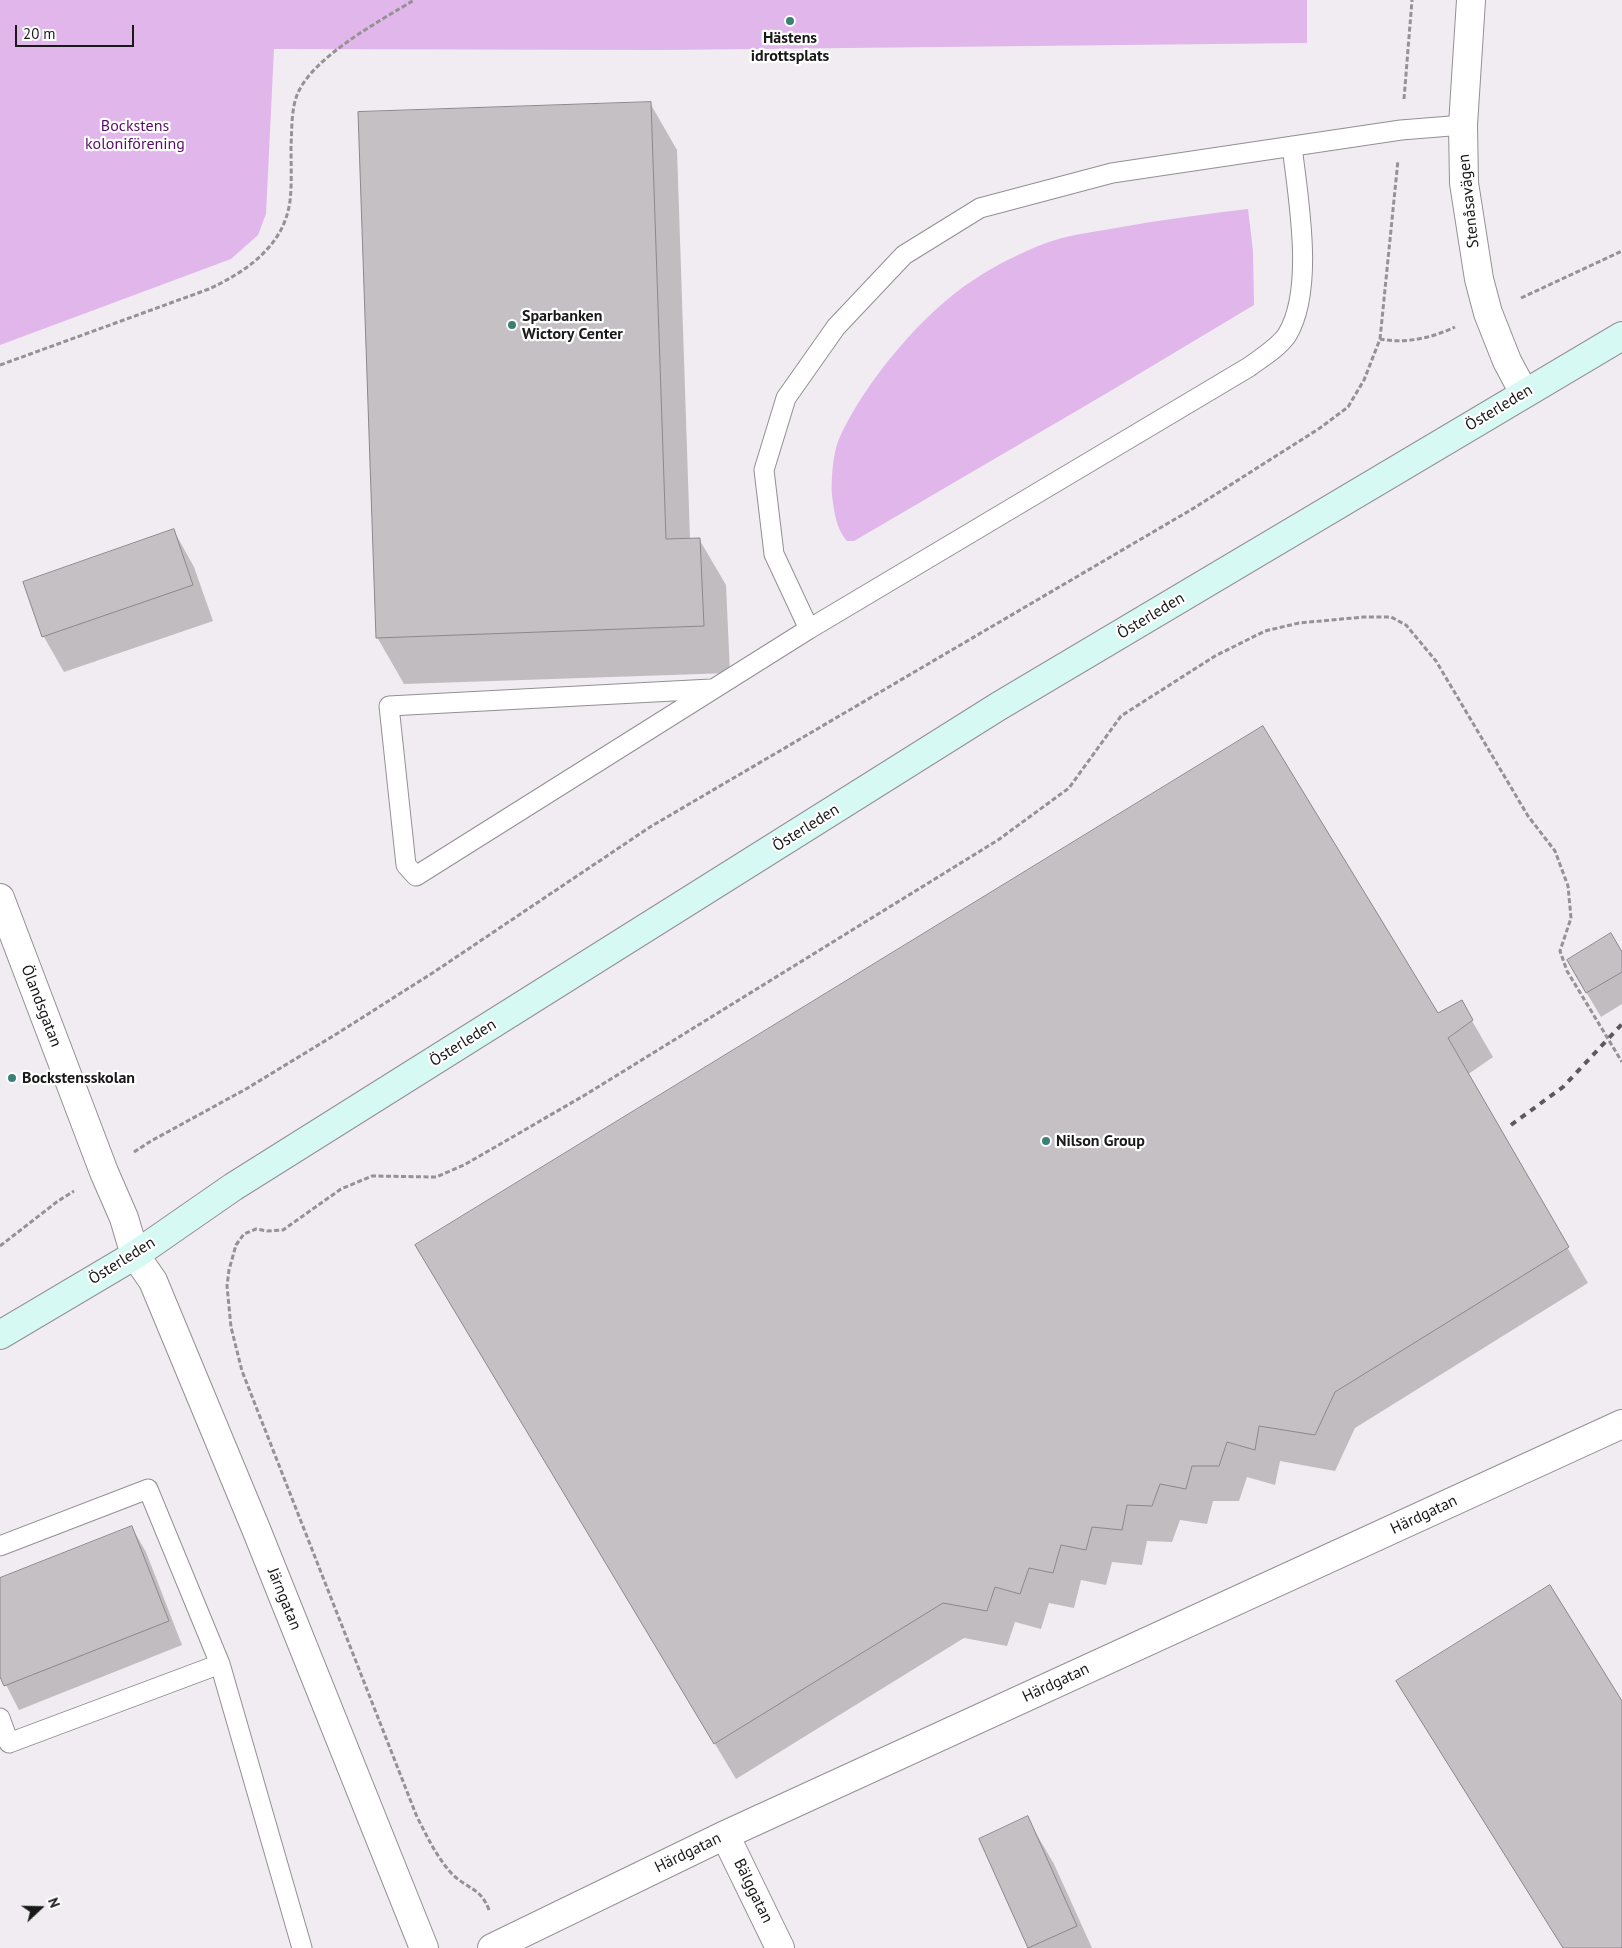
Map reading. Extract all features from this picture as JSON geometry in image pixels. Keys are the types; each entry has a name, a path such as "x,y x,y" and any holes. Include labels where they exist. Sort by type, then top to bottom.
{"main road":[{"name":"Österleden","path":"0,1335 135,1255 233,1187 999,706 1622,336"}],"street":[{"name":"Stenåsavägen","path":"1471,0 1463,125 1464,183 1478,269 1488,313 1507,361 1524,393"},
{"name":"Ölandsgatan","path":"0,898 104,1172 124,1218 135,1255"},
{"name":"Järngatan","path":"135,1255 153,1281 252,1520 424,1948"},
{"name":"Härdgatan","path":"497,1945 725,1835 1622,1424"},
{"name":"Bälggatan","path":"725,1835 780,1948"}],"lane":[{"path":"809,629 774,554 764,470 786,398 836,327 904,255 980,208 1112,173 1401,130 1463,125"},
{"path":"712,689 389,706 406,865 416,876 809,629 1249,367 1270,351 1286,336 1296,312 1302,283 1301,230 1292,146"},
{"path":"0,1546 148,1489 220,1664 302,1948"},
{"path":"0,1718 9,1743 220,1664"}],"path":[{"path":"0,365 210,289 234,277 254,263 273,245 284,224 290,201 292,112 298,93 312,72 330,54 356,35 414,0"},
{"path":"0,1246 58,1201 151,1141 246,1089 346,1028 434,972 650,828 1169,523 1320,428 1348,407 1364,380 1380,339 1412,0"},
{"path":"1380,339 1396,342 1439,335 1622,251"},
{"path":"497,1945 484,1897 454,1875 435,1853 417,1818 242,1371 231,1327 227,1286 236,1245 244,1234 256,1228 268,1231 283,1230 342,1189 372,1176 436,1177 464,1165 585,1095 998,840 1069,788 1121,716 1215,656 1265,631 1299,623 1364,617 1391,617 1406,625 1436,661 1528,816 1555,851 1568,886 1572,918 1560,951 1567,971 1622,1062"}],"green space":[{"name":"Bockstens koloniförening","path":"0,0 1307,0 1307,43 663,50 274,49 266,214 258,235 231,259 0,345"},
{"path":"1248,209 1253,251 1254,305 854,541 847,541 838,525 832,495 833,467 839,439 863,395 879,372 916,329 955,293 1000,264 1054,240 1149,222"}],"building":[{"name":"Sparbanken Wictory Center","path":"651,102 666,539 700,538 704,626 376,638 358,112"},
{"path":"174,529 193,585 42,637 23,582"},
{"name":"Nilson Group","path":"1263,726 1438,1013 1462,1000 1473,1020 1448,1038 1569,1247 1335,1392 1315,1435 1259,1426 1255,1450 1227,1442 1219,1466 1192,1466 1186,1489 1160,1484 1152,1506 1127,1505 1122,1530 1092,1527 1086,1550 1061,1545 1053,1573 1029,1568 1020,1594 995,1587 987,1611 943,1603 714,1744 415,1245"},
{"path":"1611,933 1622,952 1622,972 1586,993 1567,960"},
{"path":"132,1526 169,1621 4,1686 0,1677 0,1578"},
{"path":"1550,1585 1622,1701 1622,1948 1563,1948 1396,1681"},
{"path":"1028,1816 1077,1926 1028,1948 979,1839"}],"railway":[{"path":"1511,1125 1563,1087 1622,1024"}],"place":[{"name":"Hästens idrottsplats","path":"790,21"},
{"name":"Sparbanken Wictory Center","path":"512,325"},
{"name":"Bockstensskolan","path":"12,1078"},
{"name":"Nilson Group","path":"1046,1141"}]}
